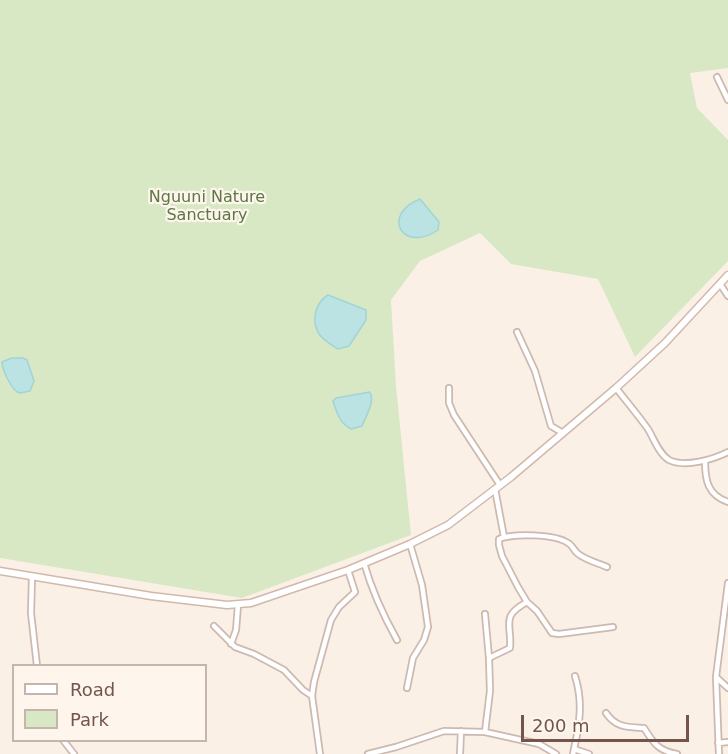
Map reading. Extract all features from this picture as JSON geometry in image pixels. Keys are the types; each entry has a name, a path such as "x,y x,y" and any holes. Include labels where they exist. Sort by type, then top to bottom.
{"main road":[{"path":"0,571 160,598 238,605 251,603 348,570 448,525 498,487 616,388 665,343 728,275"}],"street":[{"path":"717,77 728,100"},
{"path":"720,284 728,296"},
{"path":"517,332 535,371 550,426 563,433"},
{"path":"449,388 449,403 454,415 498,487 504,537"},
{"path":"616,388 667,458 675,462 705,461 718,458 728,452"},
{"path":"705,461 708,488 717,497 728,502"},
{"path":"607,567 578,554 569,543 563,541 535,535 499,539 502,556 527,602 537,611 552,633 613,627"},
{"path":"406,688 413,658 424,640 428,627 422,585 410,544"},
{"path":"364,563 370,587 397,640"},
{"path":"320,754 312,696 331,620 339,607 355,592 348,570"},
{"path":"32,577 31,613 37,664"},
{"path":"711,754 719,752 716,677 728,583"},
{"path":"489,658 510,648 510,615 527,602"},
{"path":"231,644 236,630 238,605"},
{"path":"485,614 490,691 485,732"},
{"path":"214,626 239,650 254,654 284,670 312,696"},
{"path":"575,676 581,703 580,721 573,751 589,754"},
{"path":"716,677 728,688"},
{"path":"606,713 613,722 624,727 644,728 652,743 659,749 677,754"},
{"path":"368,754 444,731 461,731 485,732 539,744 556,754"},
{"path":"460,754 461,731"},
{"path":"64,742 74,754"},
{"path":"718,743 728,742"}],"green space":[{"name":"Nguuni Nature Sanctuary","path":"0,0 728,0 728,68 690,73 697,108 728,140 728,261 635,357 598,279 511,264 480,233 420,261 391,300 396,386 411,535 242,598 0,558"}],"water":[{"path":"420,199 439,222 438,230 415,238 406,235 401,230 399,222 401,214 408,206"},
{"path":"328,295 366,310 366,320 349,346 338,349 319,334 315,324 317,307"},
{"path":"12,358 27,360 34,381 30,391 17,392 8,380 2,362"},
{"path":"370,392 371,405 362,426 351,429 339,418 333,401 336,398"}]}
